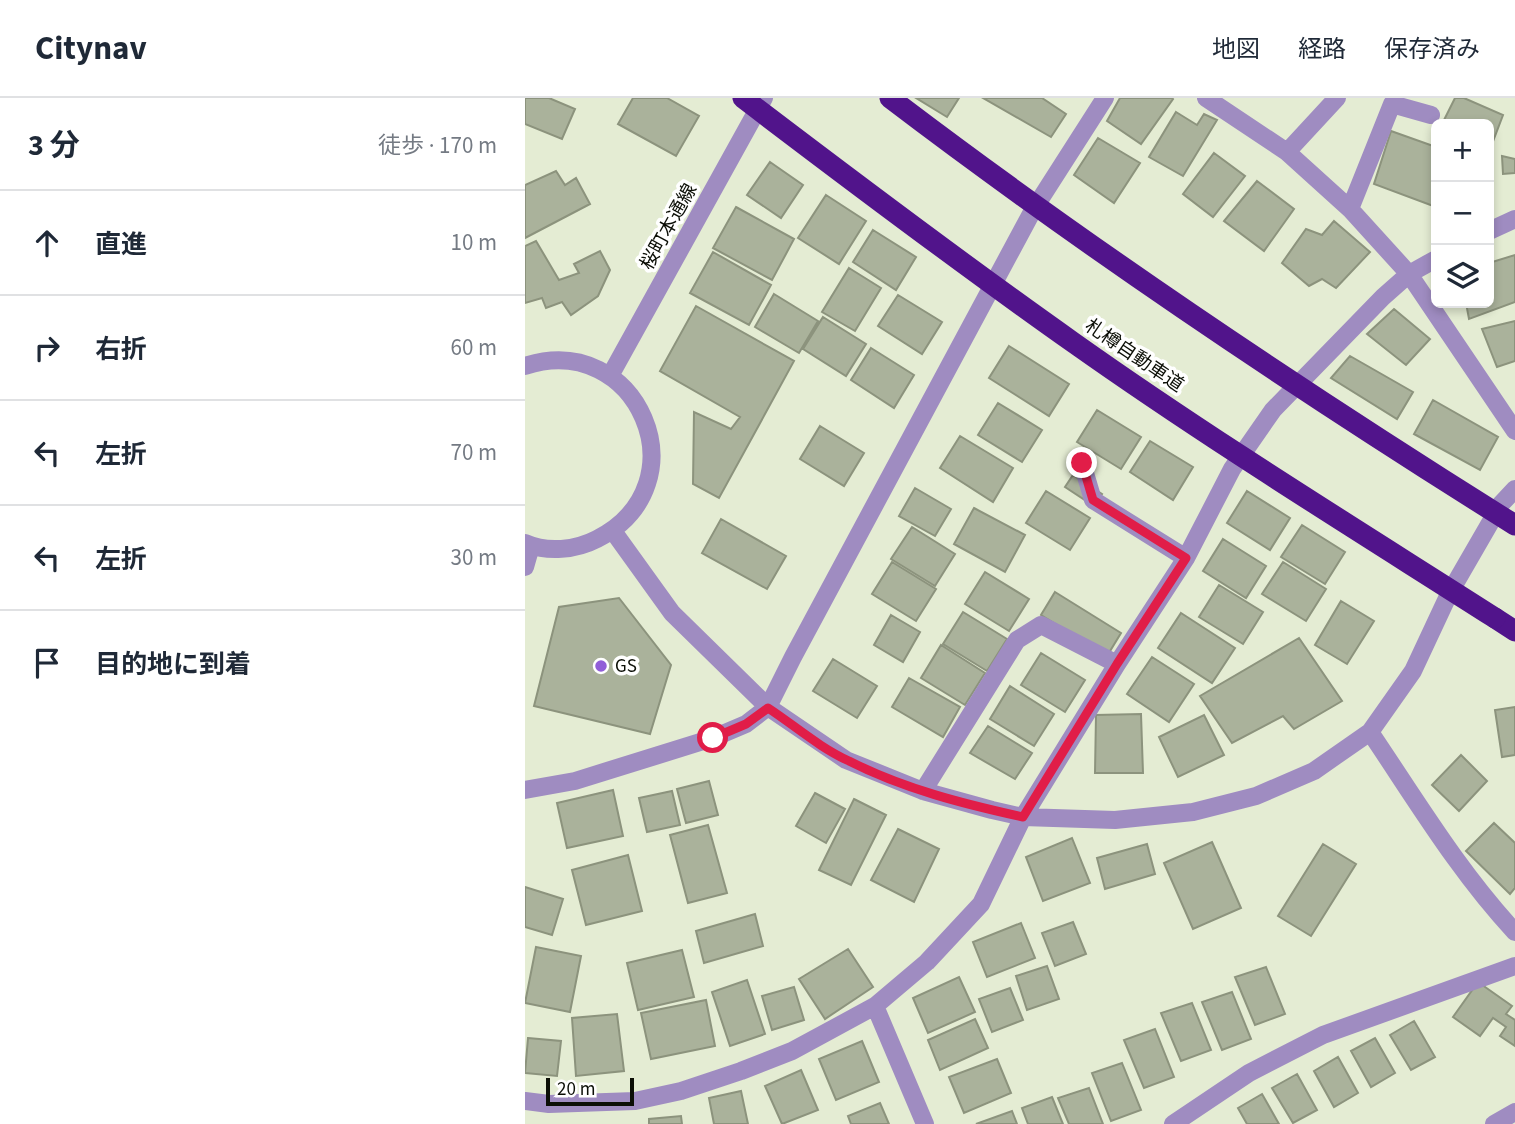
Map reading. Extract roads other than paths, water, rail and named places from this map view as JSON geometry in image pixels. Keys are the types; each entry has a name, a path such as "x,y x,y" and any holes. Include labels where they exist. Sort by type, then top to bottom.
{"highway":[{"name":"札樽自動車道","path":"743,98 1076,345 1299,494 1515,631"},
{"path":"890,98 1122,267 1363,429 1515,525"}],"street":[{"name":"桜町本通線","path":"610,376 764,98"},
{"path":"525,790 575,781 713,738 746,724 768,708 1032,212 1105,98"},
{"path":"1206,98 1286,152 1350,209 1409,274 1515,431"},
{"path":"1286,152 1337,98"},
{"path":"1350,209 1392,104 1431,115"},
{"path":"1494,229 1515,219"},
{"path":"525,1101 549,1104 635,1101 681,1091 792,1051 875,1006 927,962 981,904 1023,817 1186,558 1232,469 1273,410 1325,354 1409,274 1431,262"},
{"path":"525,366 539,361 563,360 588,365 610,376 632,397 647,423 652,453 648,483 634,510 613,531 587,544 559,550 528,545 525,567"},
{"path":"1082,463 1093,500 1186,558"},
{"path":"613,531 672,613 768,708 846,760 923,791 1023,817 1115,820 1193,812 1256,796 1314,771 1370,732 1413,671 1449,594 1501,504 1515,489"},
{"path":"923,791 1017,640 1041,625 1117,664"},
{"path":"1370,732 1458,862 1491,906 1515,932"},
{"path":"1173,1124 1248,1073 1323,1035 1515,966"},
{"path":"875,1006 925,1124"},
{"path":"1494,1124 1515,1112"}],"place":[{"name":"GS","path":"601,666"}]}
